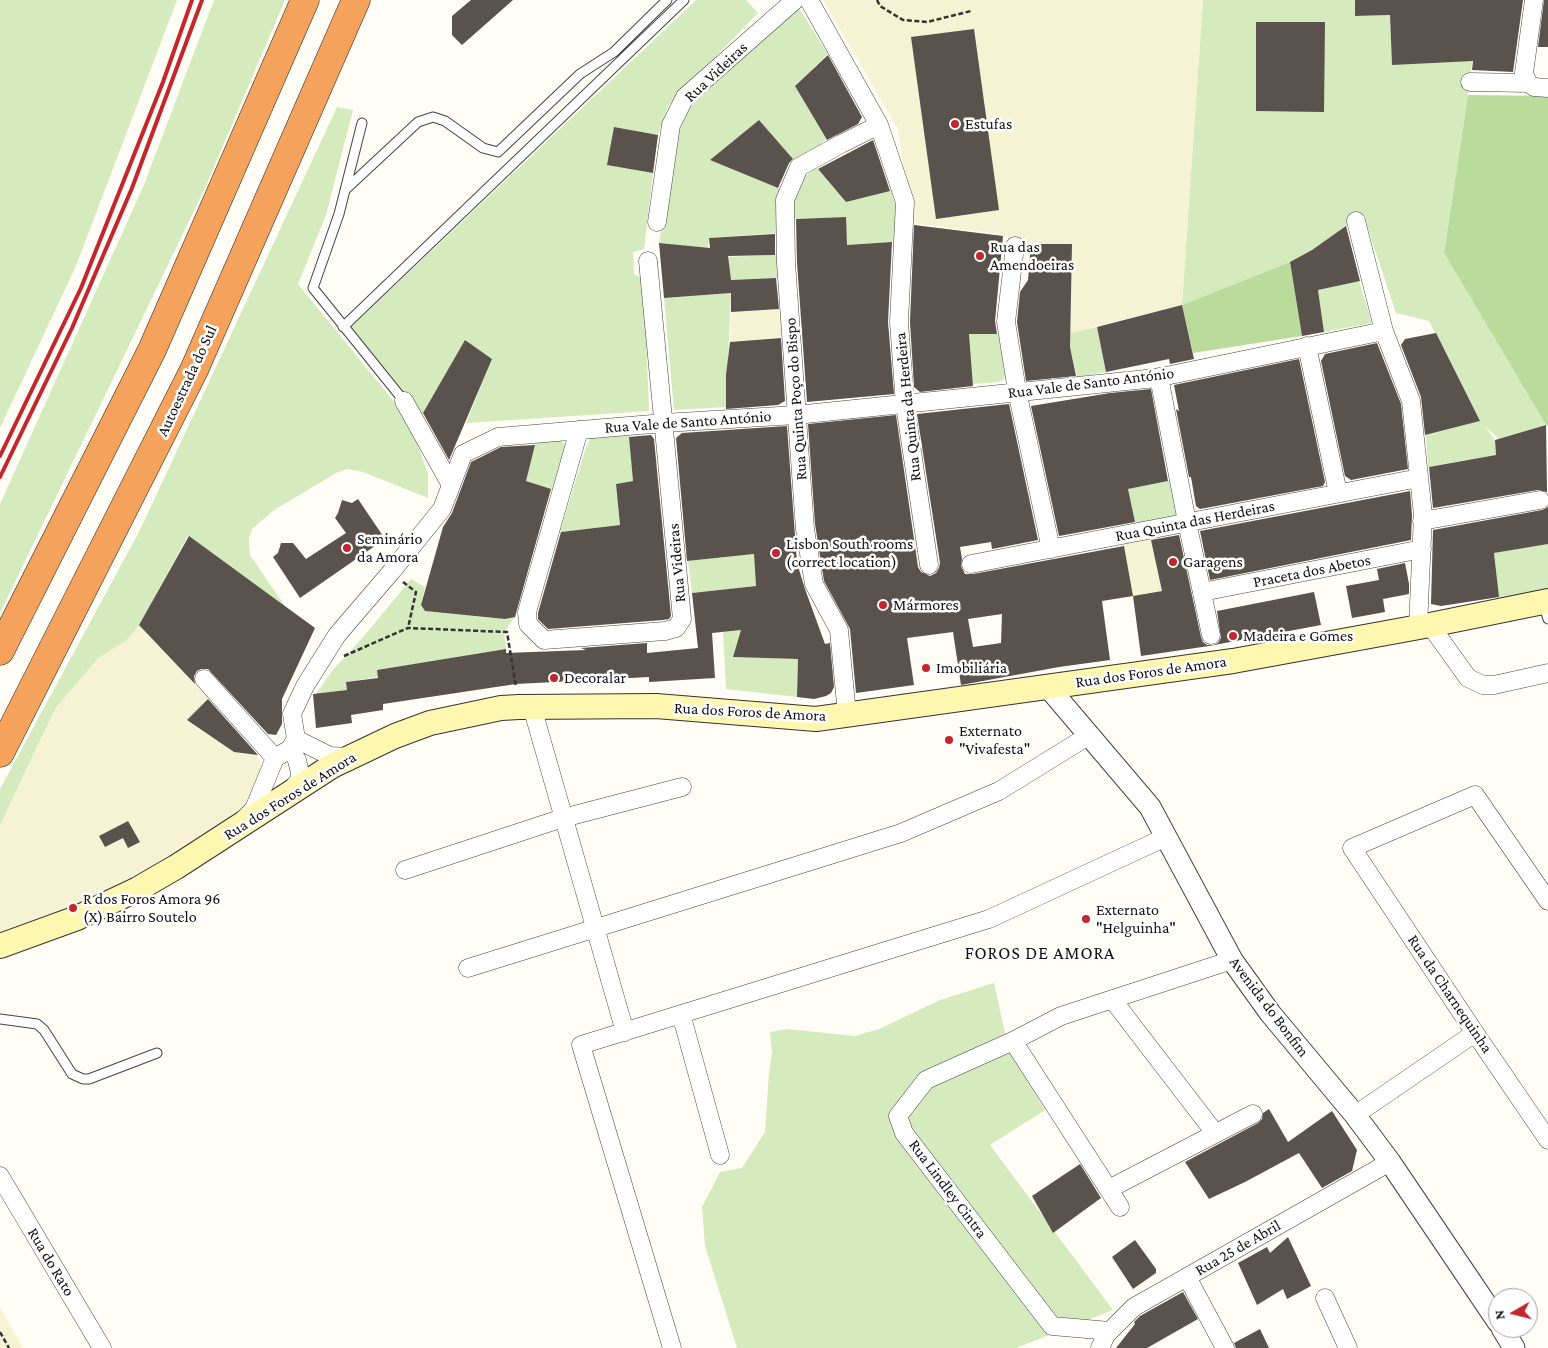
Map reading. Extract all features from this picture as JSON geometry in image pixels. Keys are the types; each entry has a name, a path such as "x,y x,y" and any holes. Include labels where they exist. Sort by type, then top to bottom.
{"highway":[{"path":"0,651 152,350 305,0"},
{"name":"Autoestrada do Sul","path":"0,753 194,370 356,0"}],"main road":[{"name":"Rua dos Foros de Amora","path":"0,946 46,931 100,909 176,867 332,766 395,736 430,723 501,708 525,707 656,706 816,719 1233,661 1424,626 1546,608"}],"street":[{"name":"Rua Videiras","path":"657,222 671,125 685,97 795,0"},
{"name":"Rua Quinta da Herdeira","path":"809,0 879,126 905,202 899,322 905,405 929,565"},
{"path":"1528,83 1524,73 1534,0"},
{"path":"1470,82 1528,83 1534,87 1548,88"},
{"name":"Rua Quinta Poço do Bispo","path":"848,715 839,630 814,584 805,529 786,262 786,200 800,167 841,144 879,126"},
{"path":"1356,221 1384,331 1411,401 1422,520 1424,626 1468,678 1483,685 1548,673"},
{"path":"1015,246 1006,322 1017,391 1051,549"},
{"name":"Rua Videiras","path":"579,430 527,612 528,624 544,640 665,631 676,628 682,619 648,261"},
{"name":"Rua Vale de Santo António","path":"299,786 300,772 293,744 292,714 305,686 337,635 442,509 463,454 498,437 664,423 796,415 1159,377 1384,331"},
{"path":"1307,346 1338,494"},
{"path":"1159,377 1211,635"},
{"path":"404,401 451,484"},
{"name":"Rua Quinta das Herdeiras","path":"971,564 1419,478"},
{"path":"1422,520 1540,500"},
{"name":"Praceta dos Abetos","path":"1202,592 1422,549"},
{"path":"204,679 275,758 285,774 299,786"},
{"name":"Avenida do Bonfim","path":"1048,687 1150,807 1232,960 1270,1013 1355,1115 1390,1162 1488,1307"},
{"path":"525,707 563,818 625,1032"},
{"path":"468,968 901,833 999,791 1088,736"},
{"path":"233,830 254,809 275,758 293,744 330,756 351,757"},
{"path":"405,870 563,818 682,787"},
{"name":"Rua da Charnequinha","path":"1548,901 1475,795 1352,848 1548,1140"},
{"path":"672,1348 581,1045 989,919 1166,837"},
{"path":"1120,1207 1013,1041 1061,1016 1232,960"},
{"path":"1112,999 1215,1133"},
{"path":"681,1014 720,1155"},
{"path":"1355,1115 1475,1033"},
{"name":"Rua Lindley Cintra","path":"1013,1041 926,1080 898,1116 904,1133 1052,1326 1110,1331"},
{"path":"1109,1189 1253,1114"},
{"name":"Rua 25 de Abril","path":"1100,1348 1106,1335 1134,1307 1390,1162"},
{"name":"Rua do Rato","path":"0,1176 102,1348"},
{"path":"1187,1277 1225,1348"},
{"path":"1325,1298 1348,1348"}],"lane":[{"path":"345,190 418,122 433,117 445,121 483,148 498,152 580,74 614,52 667,0"},
{"path":"343,327 684,0"},
{"path":"362,123 339,214 313,288 404,401"},
{"path":"0,1019 36,1024 44,1030 72,1074 83,1079 89,1079 157,1054"}],"path":[{"path":"877,0 880,6 903,20 927,22 971,11"},
{"path":"391,572 416,592 408,628"},
{"path":"338,661 345,656 408,628 507,632 525,707"},
{"path":"0,1332 9,1348"}],"shaded area":[{"path":"823,0 1203,0 1182,305 1070,333 1072,244 1031,244 992,233 911,223 898,129"},
{"path":"782,309 784,337 730,342 731,312"},
{"path":"1151,538 1162,591 1133,596 1123,543"},
{"path":"139,625 209,698 187,721 234,752 258,755 262,770 245,807 144,871 70,908 0,933 0,825 55,709 98,657 127,640"},
{"path":"0,1307 23,1348 0,1348"}],"green space":[{"path":"0,0 177,0 76,266 0,428"},
{"path":"214,0 285,0 205,188 0,613 0,504 143,187"},
{"path":"696,0 746,0 758,13 668,106 658,135 614,127 608,165 653,173 644,249 633,252 634,274 644,279 649,411 466,423 492,359 465,340 418,422 350,328"},
{"path":"1203,0 1355,0 1356,16 1390,15 1392,64 1480,0 1468,95 1444,253 1546,425 1499,439 1484,425 1495,440 1496,455 1428,467 1426,435 1480,421 1429,321 1396,313 1364,217 1290,262 1182,305"},
{"path":"797,8 828,54 795,86 826,139 798,165 759,120 710,160 780,189 779,233 709,238 708,248 659,243 678,134 688,111 791,9"},
{"path":"1468,95 1548,96 1548,426 1444,253"},
{"path":"337,107 353,110 326,215 298,284 404,414 428,474 428,498 363,472 347,469 336,473 274,510 253,528 249,538 250,555 285,606 188,536 139,625 127,640 98,658 55,709 0,825 0,789 140,530"},
{"path":"816,167 846,202 891,190 896,208 895,242 847,245 845,217 793,219 792,205 801,180"},
{"path":"780,255 781,278 731,280 724,257"},
{"path":"1290,262 1302,336 1193,353 1182,305"},
{"path":"1359,281 1372,323 1324,332 1318,290"},
{"path":"731,293 726,407 674,410 664,298"},
{"path":"1097,327 1106,372 1077,377 1070,347 1070,333"},
{"path":"969,334 998,334 1007,372 1003,380 973,384"},
{"path":"629,432 633,481 616,484 620,525 560,532 585,450 591,437"},
{"path":"559,439 567,447 555,491 526,481 536,441"},
{"path":"1173,480 1181,515 1135,523 1128,489"},
{"path":"1548,544 1548,589 1499,598 1494,553"},
{"path":"754,554 756,586 692,593 688,561"},
{"path":"411,579 425,587 421,605 425,611 505,619 515,617 504,632 506,649 378,670 378,677 346,682 347,690 316,694 332,671"},
{"path":"741,630 733,657 798,659 797,697 726,689 723,632"},
{"path":"994,983 1009,1051 1045,1110 990,1145 1113,1310 1016,1348 737,1348 705,1246 702,1207 720,1172 742,1168 765,1132 772,1052 770,1032 787,1029 855,1036 879,1029 940,1000"}],"building":[{"path":"471,0 513,0 462,45 452,35 452,16"},
{"path":"1355,0 1523,0 1513,72 1472,70 1473,61 1392,65 1390,15 1355,16"},
{"path":"1544,0 1548,0 1548,47 1538,47"},
{"path":"1256,22 1325,22 1324,112 1256,111"},
{"name":"Estufas","path":"974,29 999,210 936,219 911,37"},
{"path":"828,55 862,117 858,124 827,140 795,86"},
{"path":"759,120 793,159 789,163 778,188 710,160"},
{"path":"614,127 658,135 653,173 607,165"},
{"path":"873,140 890,191 846,202 818,169"},
{"path":"846,217 847,245 892,242 888,322 894,394 807,402 797,263 796,219"},
{"path":"914,225 1003,236 995,321 997,334 969,334 973,386 920,392 914,387 910,322"},
{"path":"1346,226 1360,281 1318,290 1324,332 1302,336 1290,262 1312,250"},
{"path":"775,234 775,255 728,256 731,280 776,278 779,309 731,312 731,293 664,298 659,243 710,248 709,238"},
{"path":"1031,244 1072,244 1070,347 1076,376 1026,381 1017,322 1020,292 1028,280"},
{"path":"1182,305 1194,359 1170,364 1169,359 1106,372 1097,327"},
{"path":"1436,333 1480,421 1425,435 1421,397 1401,345 1405,339"},
{"path":"781,338 785,401 778,405 726,409 726,375 730,342"},
{"path":"465,340 492,359 449,460 423,413"},
{"path":"1377,343 1401,404 1408,469 1351,480 1345,476 1321,361 1325,354"},
{"path":"1299,359 1325,482 1323,486 1200,509 1196,506 1191,477 1189,477 1176,409 1179,411 1174,385"},
{"path":"1151,389 1168,481 1128,489 1135,522 1059,536 1031,406 1110,393"},
{"path":"1009,404 1038,540 992,549 991,542 960,547 961,566 965,574 1124,546 1133,596 1102,601 1110,660 1059,667 961,685 953,632 907,638 914,685 856,693 850,629 824,581 815,524 808,424 896,415 918,567 921,572 930,576 936,573 940,563 917,414","holes":["1002,614 1001,643 973,647 968,619"]},
{"path":"1546,425 1547,492 1538,490 1433,508 1429,467 1496,455 1495,440"},
{"path":"787,426 797,563 825,644 830,643 834,687 831,693 814,699 797,697 798,659 733,657 741,630 712,633 715,678 649,682 649,677 516,684 383,704 383,710 351,715 352,723 316,728 313,694 347,690 346,682 378,678 377,670 506,649 506,653 586,650 581,648 647,643 647,653 698,648 692,593 756,586 754,554 687,561 676,438 682,433"},
{"path":"651,435 654,439 671,616 669,619 663,620 548,629 538,619 538,613 561,532 620,525 616,484 633,481 629,437"},
{"path":"535,445 526,481 551,489 515,617 505,619 425,611 421,605 443,527 452,513 471,462 501,447"},
{"path":"1410,491 1412,515 1411,540 1210,580 1200,531"},
{"name":"Seminário da Amora","path":"358,499 385,539 300,598 273,557 278,553 281,543 293,543 306,559 346,533 335,518 342,500 352,503"},
{"path":"1548,507 1548,544 1494,553 1499,597 1441,606 1431,604 1433,530 1542,510"},
{"path":"1179,535 1201,637 1207,645 1218,643 1221,638 1217,611 1314,592 1321,625 1209,646 1141,656 1133,596 1162,591 1151,540"},
{"path":"189,536 315,628 282,699 282,724 276,735 268,734 208,669 197,671 194,676 195,684 139,625"},
{"path":"1405,563 1409,594 1383,599 1385,612 1352,618 1346,586 1379,580 1377,569"},
{"path":"208,699 258,755 234,752 187,720"},
{"path":"128,821 140,842 128,848 123,838 105,847 99,836"},
{"path":"1269,1109 1288,1142 1332,1111 1357,1150 1352,1171 1322,1188 1299,1153 1209,1199 1185,1162 1258,1123 1262,1119 1263,1113"},
{"path":"1080,1164 1101,1198 1053,1233 1032,1196"},
{"path":"1288,1237 1311,1286 1287,1299 1283,1289 1257,1305 1238,1263 1267,1247 1270,1253"},
{"path":"1135,1240 1156,1269 1156,1273 1133,1289 1112,1257"},
{"path":"1183,1292 1198,1319 1147,1348 1116,1348 1140,1316"},
{"path":"1260,1329 1269,1348 1236,1348 1234,1343"}],"railway":[{"path":"0,456 81,288 163,82 192,0"},
{"path":"0,477 72,328 132,188 202,0"}],"place":[{"name":"Estufas","path":"955,124"},
{"name":"Rua das Amendoeiras","path":"980,256"},
{"name":"Seminário da Amora","path":"347,548"},
{"name":"Lisbon South rooms (correct location)","path":"776,553"},
{"name":"Garagens","path":"1173,562"},
{"name":"Mármores","path":"883,605"},
{"name":"Madeira e Gomes","path":"1233,636"},
{"name":"Imobiliária","path":"926,668"},
{"name":"Decoralar","path":"554,678"},
{"name":"Externato \"Vivafesta\"","path":"949,740"},
{"name":"R dos Foros Amora 96 (X) Bairro Soutelo","path":"73,908"},
{"name":"Externato \"Helguinha\"","path":"1086,919"}],"district":[{"name":"FOROS DE AMORA","path":"1040,953"}]}
